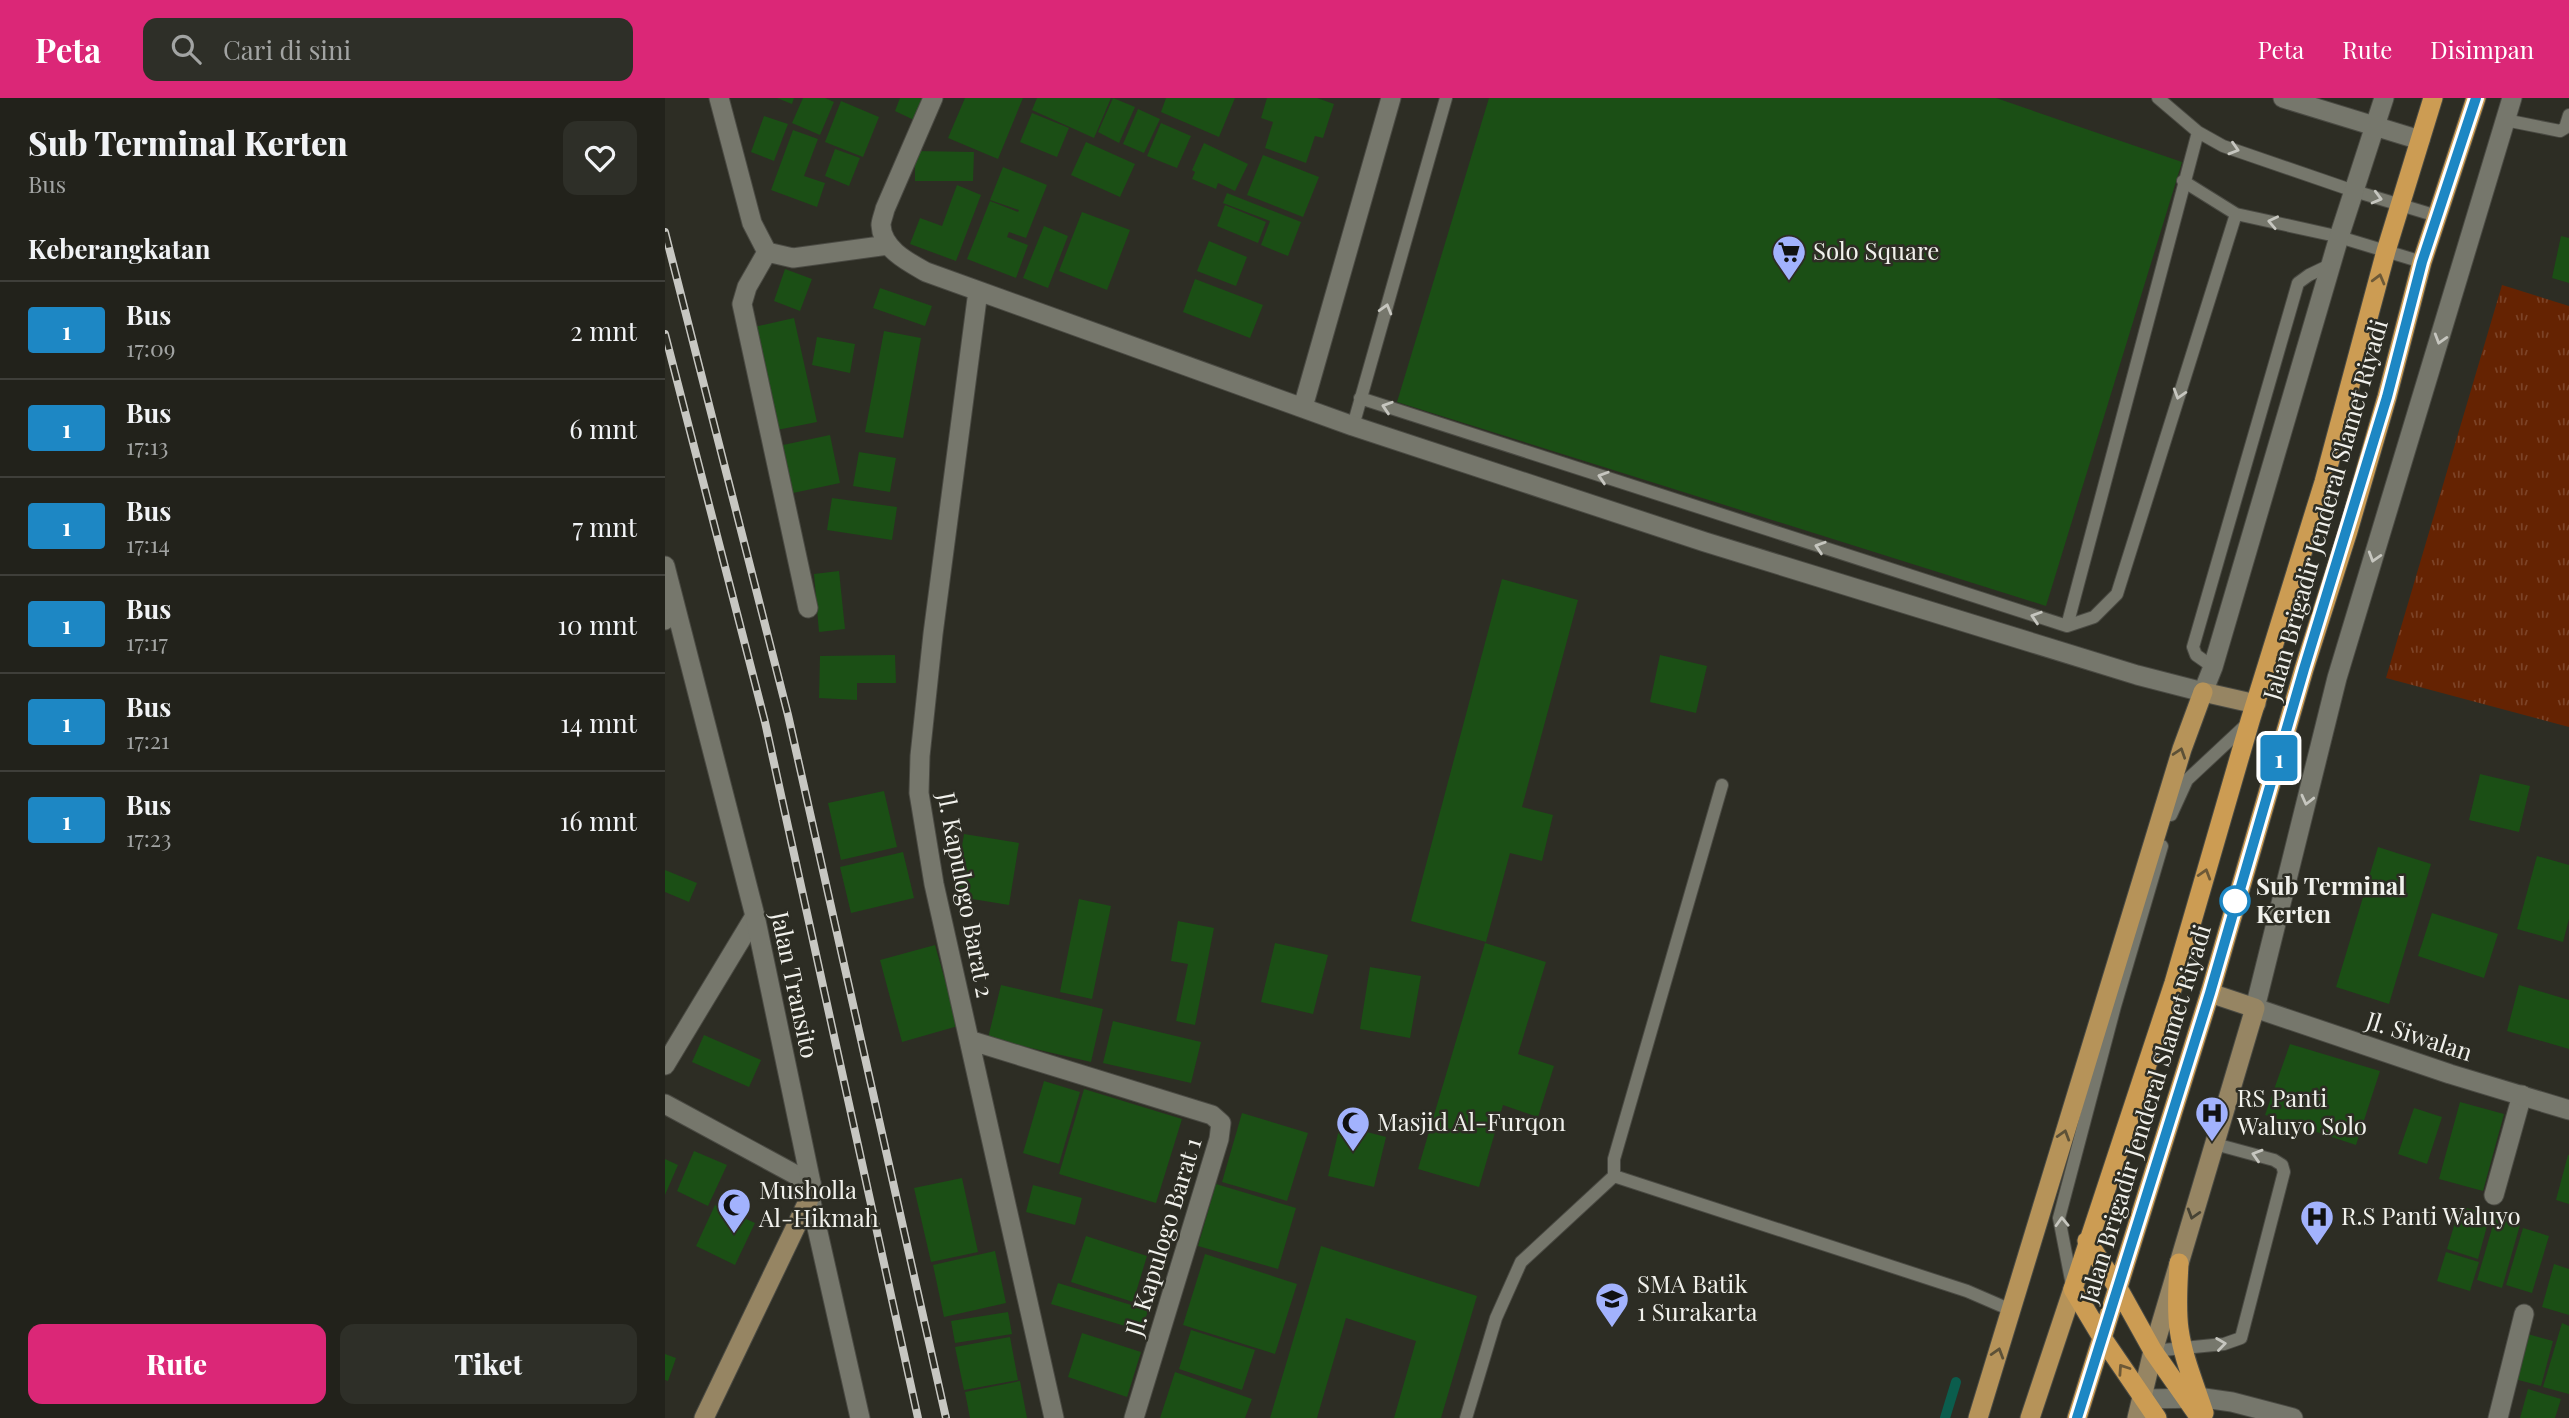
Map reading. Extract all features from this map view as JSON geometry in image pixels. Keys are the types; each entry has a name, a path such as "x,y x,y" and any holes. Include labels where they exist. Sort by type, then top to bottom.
{"highway":[{"name":"Jalan Brigadir Jenderal Slamet Riyadi","path":"2073,1289 2174,983 2324,482 2386,251 2433,98"},
{"name":"Jalan Brigadir Jenderal Slamet Riyadi","path":"2077,1418 2210,993 2304,669 2383,411 2422,262 2476,98"},
{"path":"2087,1241 2118,1288 2153,1351 2205,1418"},
{"path":"2179,1263 2177,1307 2195,1405"},
{"path":"2073,1289 2140,1409 2157,1418"}],"main road":[{"path":"1978,1418 2178,762 2203,692 2253,712"},
{"path":"2140,1409 2153,1351 2255,1008 2210,993"},
{"path":"704,1418 811,1190"},
{"path":"2030,1418 2073,1289"}],"street":[{"path":"719,98 752,223 767,252 793,258 888,245"},
{"path":"933,98 885,209 881,226 888,245 902,259 926,272 1353,426 1719,546 2137,676 2203,692 2213,667 2339,237 2384,98"},
{"path":"1303,407 1391,98"},
{"path":"2283,98 2420,140"},
{"path":"2255,1008 2337,678 2512,98"},
{"path":"767,252 747,287 742,304 808,608"},
{"name":"Jl. Kapulogo Barat 2","path":"978,291 933,634 919,793 934,884 1054,1418"},
{"name":"Jalan Transito","path":"665,566 669,612 755,916 860,1418"},
{"path":"665,1065 755,916"},
{"name":"Jl. Siwalan","path":"2255,1008 2450,1074 2569,1110"},
{"name":"Jl. Kapulogo Barat 1","path":"969,1040 1213,1115 1221,1123 1219,1139 1134,1418"},
{"path":"2494,1195 2522,1095"},
{"path":"665,1104 811,1190"},
{"path":"2498,1418 2524,1314"},
{"path":"2140,1409 2232,1402 2293,1418"}],"lane":[{"path":"1353,426 1446,98"},
{"path":"2158,98 2198,132 2223,146 2437,216"},
{"path":"2505,120 2560,131 2565,128 2569,115"},
{"path":"2067,626 2198,132"},
{"path":"2183,181 2236,214 2339,237 2422,262"},
{"path":"1360,398 2067,626 2094,617 2117,594 2236,214"},
{"path":"2213,667 2196,655 2193,647 2298,283 2332,264"},
{"path":"2073,1289 2059,1218 2115,1006 2175,803 2187,780 2253,712"},
{"path":"1466,1418 1496,1318 1521,1262 1614,1176 1614,1159 1722,785"},
{"path":"2153,1351 2224,1344 2241,1338 2284,1172 2282,1165 2274,1160 2215,1144"},
{"path":"1614,1176 1967,1291 2011,1310"}],"green space":[{"path":"2502,285 2569,306 2569,727 2386,678"}],"building":[{"path":"777,98 794,98 792,104"},
{"path":"803,98 825,98 834,102 820,135 792,123"},
{"path":"900,98 926,98 916,121 895,111"},
{"path":"965,98 1023,98 998,159 948,138"},
{"path":"1037,98 1111,98 1094,138 1032,110"},
{"path":"1113,98 1135,107 1119,143 1098,132"},
{"path":"1166,98 1235,98 1219,137 1161,112"},
{"path":"1267,98 1317,98 1334,104 1323,138 1315,136 1306,163 1265,148 1273,122 1261,118"},
{"name":"Solo Square","path":"1489,98 1996,98 2182,162 2046,606 1397,402"},
{"path":"841,101 879,117 863,157 825,142"},
{"path":"1138,109 1160,119 1144,153 1123,144"},
{"path":"1032,113 1069,128 1057,157 1020,142"},
{"path":"764,116 788,124 774,161 751,152"},
{"path":"1161,123 1191,136 1177,168 1147,156"},
{"path":"793,130 818,139 804,176 825,183 817,207 771,190"},
{"path":"1086,142 1135,164 1120,197 1071,175"},
{"path":"1204,143 1248,164 1235,191 1218,183 1216,189 1192,179 1195,172 1192,170"},
{"path":"835,149 860,158 849,186 825,176"},
{"path":"915,151 974,152 973,181 915,181"},
{"path":"1263,155 1319,177 1303,217 1247,195"},
{"path":"1003,167 1047,185 1026,238 1009,232 1007,237 1028,245 1016,278 967,259 990,201 1018,212 1019,210 990,200"},
{"path":"957,185 981,195 956,261 910,244 920,218 942,226"},
{"path":"1227,193 1301,222 1288,256 1261,245 1270,221 1223,203"},
{"path":"1225,205 1266,222 1258,243 1217,226"},
{"path":"1082,212 1130,230 1107,290 1059,271"},
{"path":"1044,226 1068,236 1048,288 1023,278"},
{"path":"2561,236 2569,238 2569,283 2552,278"},
{"path":"1209,241 1247,257 1236,286 1197,271"},
{"path":"785,269 812,279 800,311 774,301"},
{"path":"1195,279 1263,305 1250,338 1183,312"},
{"path":"880,288 932,306 925,326 873,308"},
{"path":"794,318 817,422 777,430 754,327"},
{"path":"884,331 921,338 903,438 865,432"},
{"path":"817,337 855,344 850,373 812,365"},
{"path":"830,435 840,483 793,493 783,445"},
{"path":"859,452 896,458 890,492 853,486"},
{"path":"832,498 897,507 892,540 827,530"},
{"path":"839,571 845,629 819,632 814,574"},
{"path":"1502,579 1578,600 1522,807 1553,815 1542,861 1510,853 1486,942 1411,921"},
{"path":"895,655 896,683 857,683 857,700 819,698 820,656"},
{"path":"1660,655 1707,666 1696,713 1650,702"},
{"path":"2480,774 2530,786 2519,832 2469,820"},
{"path":"884,791 897,847 841,860 828,803"},
{"path":"964,834 1019,843 1009,905 954,896"},
{"path":"2378,847 2431,864 2389,1004 2336,987"},
{"path":"903,852 914,898 851,913 840,867"},
{"path":"2537,856 2569,865 2569,919 2563,942 2517,929"},
{"path":"665,870 697,883 689,902 665,892"},
{"path":"1079,899 1111,906 1092,999 1060,992"},
{"path":"2432,913 2498,934 2484,978 2418,956"},
{"path":"1178,921 1214,928 1195,1025 1176,1021 1188,964 1171,961"},
{"path":"1275,943 1328,955 1313,1014 1261,1002"},
{"path":"1485,943 1546,962 1518,1054 1554,1066 1538,1117 1503,1105 1479,1187 1418,1169"},
{"path":"935,945 958,1026 902,1042 880,960"},
{"path":"1370,967 1421,976 1410,1038 1360,1029"},
{"path":"1001,985 1103,1009 1091,1062 988,1038"},
{"path":"2519,985 2569,1000 2569,1049 2507,1031"},
{"path":"1113,1021 1201,1042 1191,1083 1103,1063"},
{"path":"704,1035 761,1060 749,1087 692,1062"},
{"path":"2290,1044 2380,1071 2356,1145 2265,1115"},
{"path":"1044,1081 1080,1092 1059,1164 1023,1153"},
{"path":"1084,1089 1182,1119 1156,1203 1059,1174"},
{"path":"2460,1102 2504,1114 2483,1191 2439,1179"},
{"path":"2414,1108 2442,1117 2427,1164 2398,1154"},
{"path":"1242,1113 1308,1133 1287,1201 1222,1182"},
{"path":"1340,1125 1386,1137 1374,1187 1328,1176"},
{"path":"694,1151 727,1165 708,1206 677,1191"},
{"path":"2569,1155 2569,1204 2556,1200"},
{"path":"665,1159 678,1165 665,1195"},
{"path":"962,1178 978,1252 931,1262 914,1188"},
{"path":"1216,1184 1296,1208 1278,1269 1198,1246"},
{"path":"1033,1185 1082,1198 1075,1225 1026,1212"},
{"path":"715,1205 755,1223 735,1265 696,1246"},
{"path":"2460,1206 2490,1215 2478,1259 2447,1249"},
{"path":"2495,1218 2520,1225 2502,1288 2477,1280"},
{"path":"2523,1228 2549,1236 2532,1293 2506,1285"},
{"path":"1086,1236 1147,1256 1133,1302 1071,1282"},
{"path":"1321,1246 1477,1296 1441,1418 1394,1418 1416,1341 1346,1318 1317,1418 1270,1418"},
{"path":"995,1251 1006,1303 944,1317 933,1265"},
{"path":"2446,1252 2479,1262 2470,1291 2437,1281"},
{"path":"1205,1254 1297,1284 1275,1354 1183,1325"},
{"path":"2554,1264 2569,1269 2569,1315 2542,1307"},
{"path":"1058,1283 1148,1310 1142,1331 1051,1304"},
{"path":"1008,1312 1012,1334 955,1343 951,1321"},
{"path":"2562,1323 2569,1326 2569,1394 2543,1387"},
{"path":"1191,1330 1255,1350 1242,1390 1179,1369"},
{"path":"1082,1333 1141,1352 1127,1397 1068,1377"},
{"path":"2524,1333 2553,1341 2541,1386 2511,1378"},
{"path":"1010,1337 1018,1380 964,1390 955,1347"},
{"path":"665,1354 676,1358 668,1381 665,1380"},
{"path":"1175,1372 1252,1399 1245,1418 1160,1418"},
{"path":"1020,1381 1027,1418 970,1418 965,1392"},
{"path":"2528,1389 2561,1399 2555,1418 2520,1418"}],"waterway":[{"path":"1945,1418 1956,1382"}],"railway":[{"path":"665,232 788,715 946,1418"},
{"path":"665,334 765,722 918,1418"}],"bus line":[{"name":"1","path":"2077,1418 2210,993 2239,887 2387,397 2422,262 2476,98"}],"place":[{"name":"Solo Square","path":"1789,282"},
{"name":"Sub Terminal Kerten","path":"2235,901"},
{"name":"RS Panti Waluyo Solo","path":"2212,1143"},
{"name":"Masjid Al-Furqon","path":"1353,1153"},
{"name":"Musholla Al-Hikmah","path":"734,1235"},
{"name":"R.S Panti Waluyo","path":"2317,1247"},
{"name":"SMA Batik 1 Surakarta","path":"1612,1329"}]}
